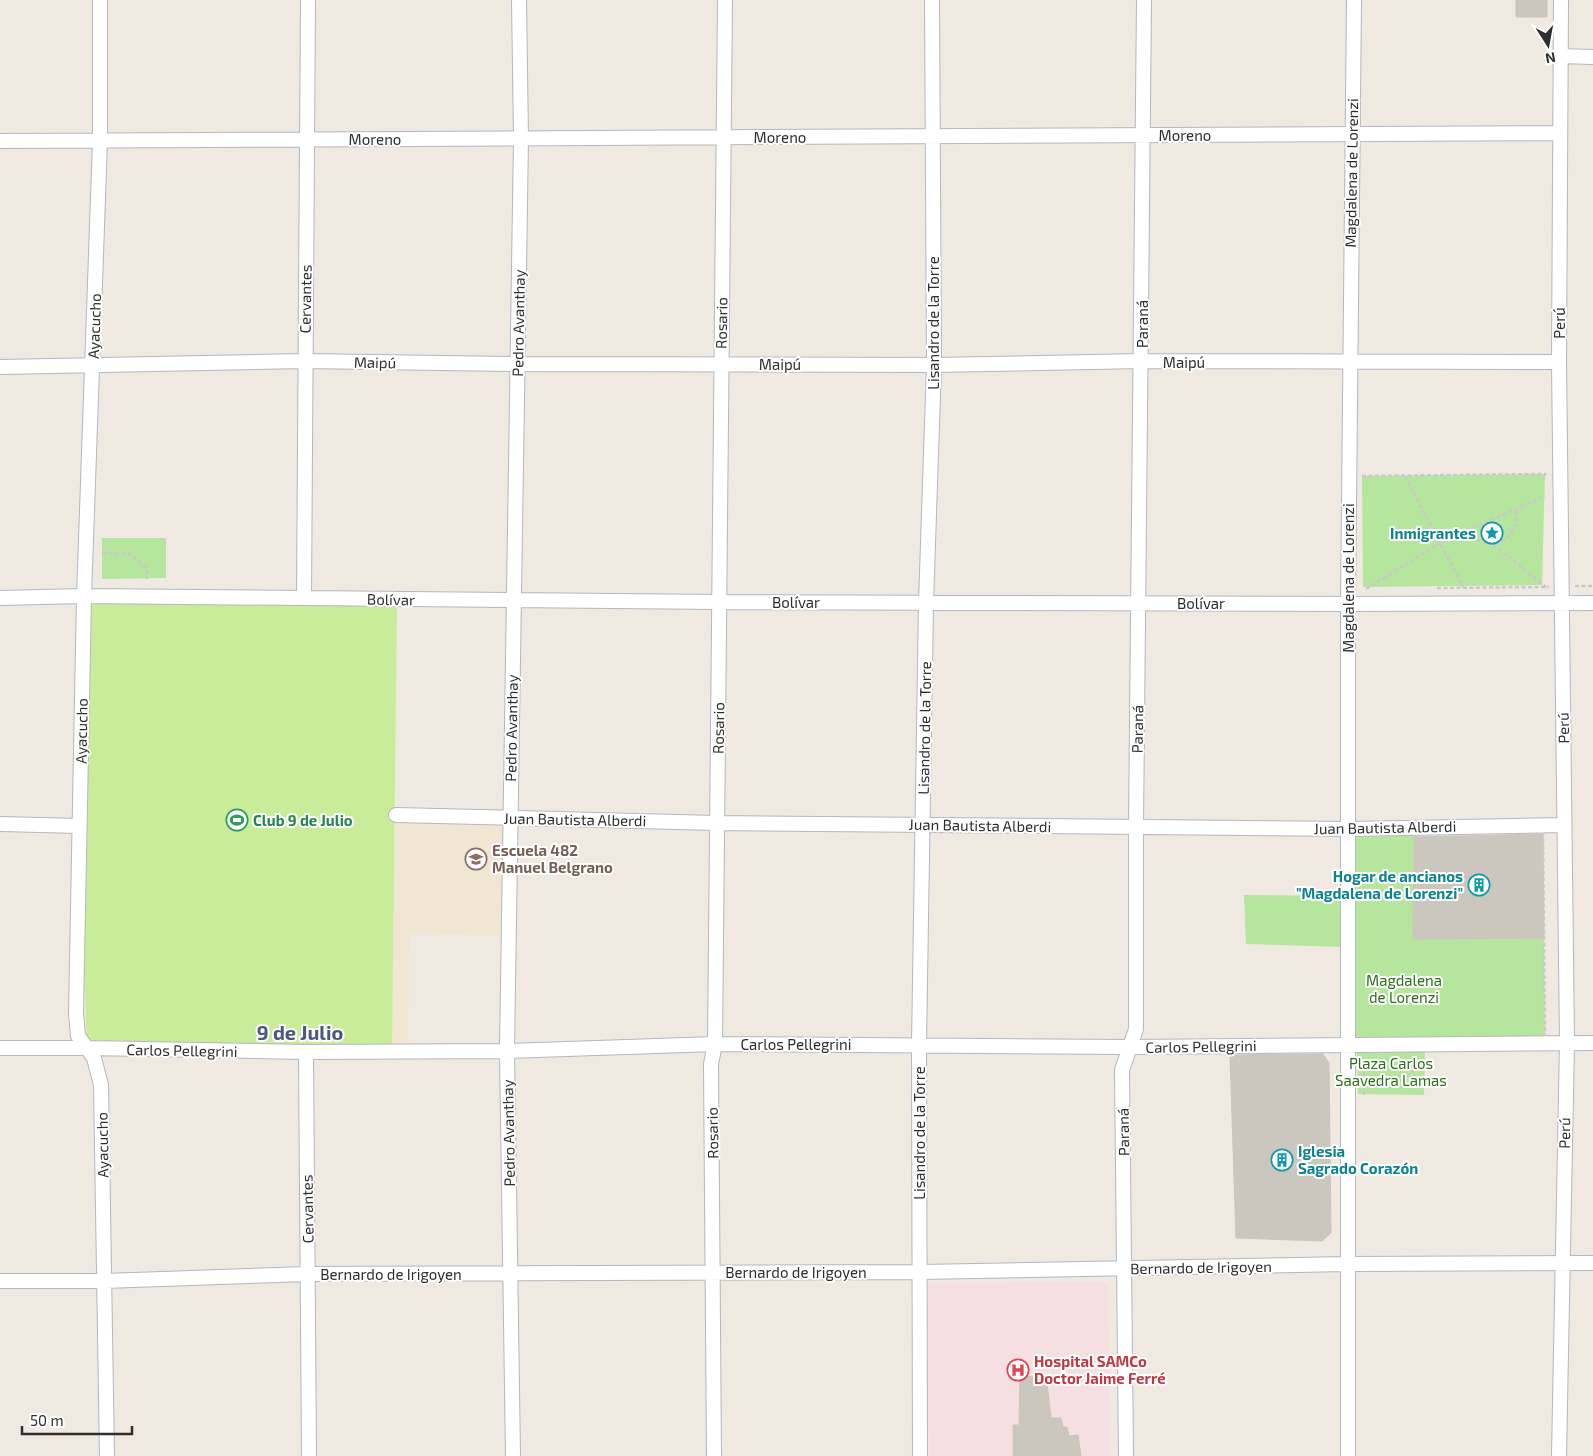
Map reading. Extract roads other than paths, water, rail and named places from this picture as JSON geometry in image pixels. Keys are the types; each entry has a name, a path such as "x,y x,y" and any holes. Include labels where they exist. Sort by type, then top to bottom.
{"street":[{"name":"Ayacucho","path":"100,0 100,141 84,596 76,1013 78,1036 94,1058 100,1085 108,1456"},
{"name":"Cervantes","path":"304,598 304,361 308,140 308,0"},
{"name":"Pedro Avanthay","path":"513,1456 507,1052 521,138 519,0"},
{"name":"Rosario","path":"714,1456 712,1064 715,1044 725,0"},
{"name":"Lisandro de la Torre","path":"920,1456 919,1045 926,603 934,365 932,0"},
{"name":"Paraná","path":"1126,1456 1122,1070 1136,1029 1136,826 1142,362 1144,0"},
{"name":"Magdalena de Lorenzi","path":"1348,1456 1348,604 1354,0"},
{"name":"Perú","path":"1559,1456 1561,1263 1567,1043 1559,362 1561,0"},
{"path":"1560,56 1593,57"},
{"name":"Moreno","path":"0,141 1560,132"},
{"name":"Maipú","path":"0,367 304,361 518,364 934,365 1142,362 1559,362"},
{"name":"Bolívar","path":"0,598 84,596 926,603 1593,603"},
{"name":"Juan Bautista Alberdi","path":"396,816 717,823 1349,829 1564,825"},
{"path":"0,824 79,826"},
{"name":"Carlos Pellegrini","path":"0,1048 306,1052 507,1052 715,1044 1130,1047 1593,1042"},
{"name":"Cervantes","path":"306,1052 309,1456"},
{"name":"Bernardo de Irigoyen","path":"0,1281 308,1274 920,1272 1348,1264 1593,1263"}],"place":[{"name":"Inmigrantes","path":"1492,533"},
{"name":"Club 9 de Julio","path":"237,820"},
{"name":"Escuela 482 Manuel Belgrano","path":"476,859"},
{"name":"Hogar de ancianos \"Magdalena de Lorenzi\"","path":"1479,885"},
{"name":"Iglesia Sagrado Corazón","path":"1282,1160"},
{"name":"Hospital SAMCo Doctor Jaime Ferré","path":"1018,1370"}],"district":[{"name":"9 de Julio","path":"300,1032"}],"park label":[{"name":"Plaza Carlos Saavedra Lamas","path":"1391,1072"}]}
